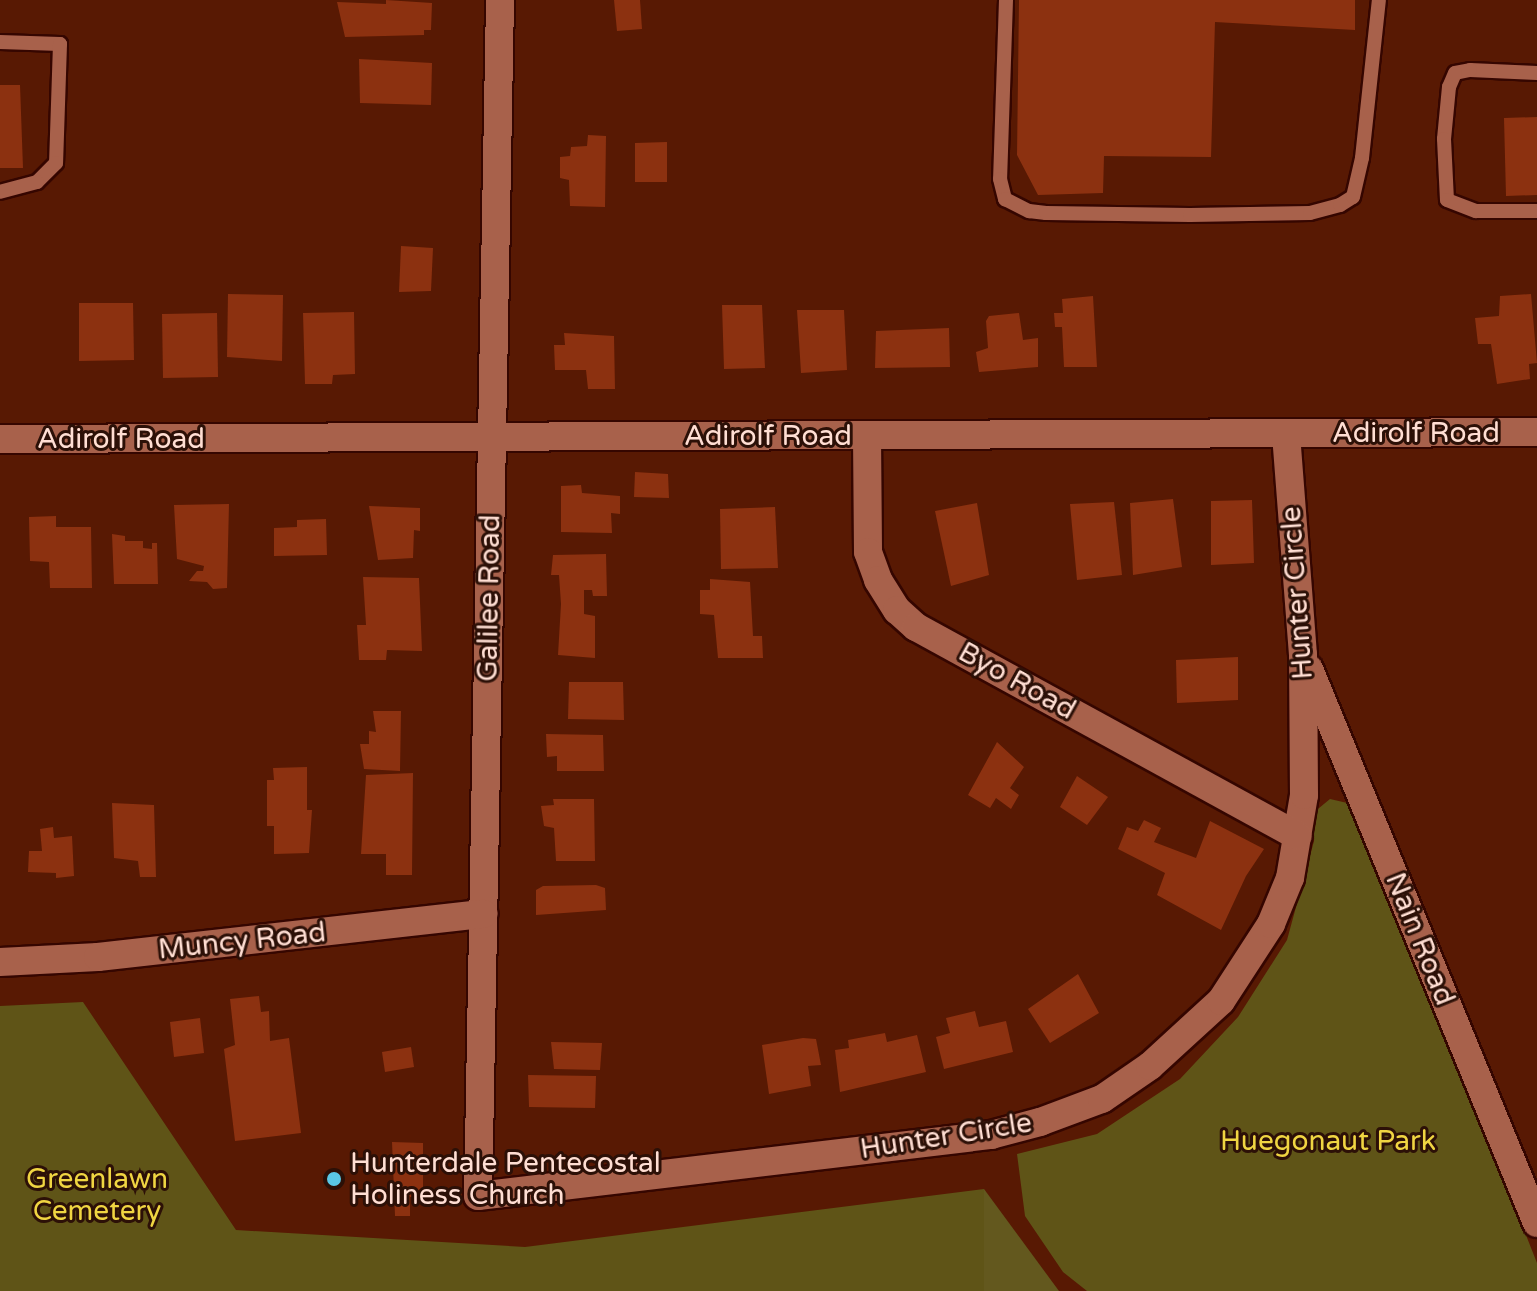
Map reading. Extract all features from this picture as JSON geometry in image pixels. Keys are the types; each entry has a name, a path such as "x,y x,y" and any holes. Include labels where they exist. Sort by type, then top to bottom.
{"street":[{"name":"Galilee Road","path":"478,1196 500,0"},
{"name":"Adirolf Road","path":"0,439 1537,432"},
{"name":"Hunter Circle","path":"478,1196 991,1135 1102,1099 1150,1066 1221,1001 1271,924 1290,878 1304,795 1303,655 1286,434"},
{"name":"Byo Road","path":"867,436 868,552 878,580 897,610 916,627 1298,836"},
{"name":"Nain Road","path":"1303,655 1537,1223"},
{"name":"Muncy Road","path":"0,962 98,957 484,914"}],"lane":[{"path":"1006,0 1000,179 1005,199 1029,211 1046,213 1190,215 1310,213 1340,205 1353,197 1362,158 1379,0"},
{"path":"0,42 60,44 56,163 37,182 0,192"},
{"path":"1537,73 1470,70 1455,73 1449,87 1444,139 1447,200 1476,211 1537,211"}],"green space":[{"name":"Huegonaut Park","path":"1330,799 1356,805 1537,1263 1537,1291 1087,1291 1063,1272 1025,1216 1017,1154 1097,1134 1180,1079 1238,1017 1287,940 1314,841 1313,813"},
{"name":"Greenlawn Cemetery","path":"83,1002 236,1230 525,1247 984,1189 984,1291 0,1291 0,1006"}],"shaded area":[{"path":"984,1189 1059,1291 984,1291"}],"building":[{"path":"386,0 432,3 431,30 424,30 424,35 345,37 337,2 386,4"},
{"path":"614,0 640,0 642,29 617,31"},
{"path":"1019,0 1355,0 1355,30 1215,22 1211,157 1104,156 1103,193 1038,195 1017,155"},
{"path":"359,59 432,63 431,105 360,103"},
{"path":"0,85 20,85 23,168 0,168"},
{"path":"1537,117 1537,195 1506,196 1504,118"},
{"path":"588,135 606,136 605,207 570,206 569,180 560,178 560,157 570,156 571,147 587,146"},
{"path":"667,142 667,182 635,182 635,143"},
{"path":"401,246 433,248 431,291 399,292"},
{"path":"228,294 283,295 282,361 227,357"},
{"path":"1531,294 1537,363 1529,364 1530,379 1497,384 1491,344 1478,344 1475,318 1499,316 1500,296"},
{"path":"1093,296 1097,367 1064,367 1062,327 1055,327 1054,313 1063,313 1062,299"},
{"path":"79,303 133,303 134,360 79,361"},
{"path":"722,305 762,305 765,368 724,369"},
{"path":"797,310 844,310 847,370 801,373"},
{"path":"354,312 355,374 333,375 332,384 305,384 303,313"},
{"path":"217,313 218,377 163,378 162,314"},
{"path":"1019,313 1023,340 1038,338 1038,367 979,372 976,352 988,348 986,321 989,316"},
{"path":"949,328 950,367 875,368 876,331"},
{"path":"564,333 614,336 615,389 588,389 586,370 555,370 554,345 565,345"},
{"path":"635,472 668,474 669,498 634,497"},
{"path":"581,485 582,493 620,496 620,514 611,513 612,533 561,532 561,486"},
{"path":"1173,499 1182,567 1133,575 1130,503"},
{"path":"1252,500 1254,563 1211,565 1211,501"},
{"path":"1114,502 1122,575 1077,580 1070,504"},
{"path":"977,503 989,575 951,586 935,511"},
{"path":"229,504 227,588 213,589 207,582 189,581 197,571 203,571 204,566 177,559 174,505"},
{"path":"369,506 420,508 420,531 414,530 413,558 378,560"},
{"path":"775,507 778,568 721,569 720,509"},
{"path":"56,516 56,527 91,527 92,588 50,588 49,562 30,561 29,517"},
{"path":"326,519 327,555 274,556 274,528 297,527 297,520"},
{"path":"112,534 125,536 125,541 143,541 143,548 152,549 152,543 157,543 158,584 114,584"},
{"path":"606,554 607,596 593,596 592,590 584,590 584,614 595,616 595,658 558,655 561,604 559,575 551,575 553,555"},
{"path":"363,577 419,578 422,651 387,650 386,660 359,660 357,625 366,625"},
{"path":"710,579 750,582 753,636 762,636 763,658 718,658 714,615 700,614 700,590 710,590"},
{"path":"1238,657 1238,700 1177,703 1176,660"},
{"path":"569,682 623,682 624,720 568,719"},
{"path":"373,711 401,711 400,771 364,769 360,744 369,744 369,731 376,732"},
{"path":"546,734 603,735 604,771 557,771 557,756 547,757"},
{"path":"997,742 1024,767 1010,788 1019,795 1011,809 996,798 990,808 968,795"},
{"path":"307,767 307,810 312,810 309,853 274,854 274,826 267,826 267,780 274,780 273,768"},
{"path":"413,773 412,875 386,875 386,854 361,854 366,775"},
{"path":"1077,776 1108,797 1087,825 1060,807"},
{"path":"553,799 594,799 595,861 556,861 554,828 544,826 541,806 554,805"},
{"path":"112,803 154,805 156,877 140,877 138,861 114,858"},
{"path":"1144,820 1161,828 1154,842 1196,858 1210,821 1264,849 1246,876 1221,930 1157,895 1165,873 1118,849 1127,827 1138,831"},
{"path":"53,827 54,838 72,836 74,876 56,878 56,873 28,872 29,851 42,851 40,829"},
{"path":"596,885 605,888 606,910 536,915 536,890 543,886"},
{"path":"1078,974 1099,1013 1050,1043 1028,1009"},
{"path":"259,996 261,1012 269,1011 270,1041 289,1038 301,1133 235,1141 224,1049 235,1045 230,999"},
{"path":"975,1011 979,1027 1006,1021 1013,1052 944,1069 936,1037 950,1033 946,1018"},
{"path":"200,1018 204,1053 174,1057 170,1022"},
{"path":"885,1033 887,1042 917,1035 926,1072 840,1092 835,1050 849,1048 848,1040"},
{"path":"803,1038 816,1039 821,1065 808,1066 811,1086 769,1094 762,1045"},
{"path":"551,1042 602,1043 600,1070 554,1069"},
{"path":"411,1047 414,1067 385,1072 382,1052"},
{"path":"528,1075 596,1076 595,1108 529,1107"},
{"path":"392,1142 423,1143 423,1197 410,1197 410,1216 395,1216"}],"place":[{"name":"Hunterdale Pentecostal Holiness Church","path":"334,1179"}]}
